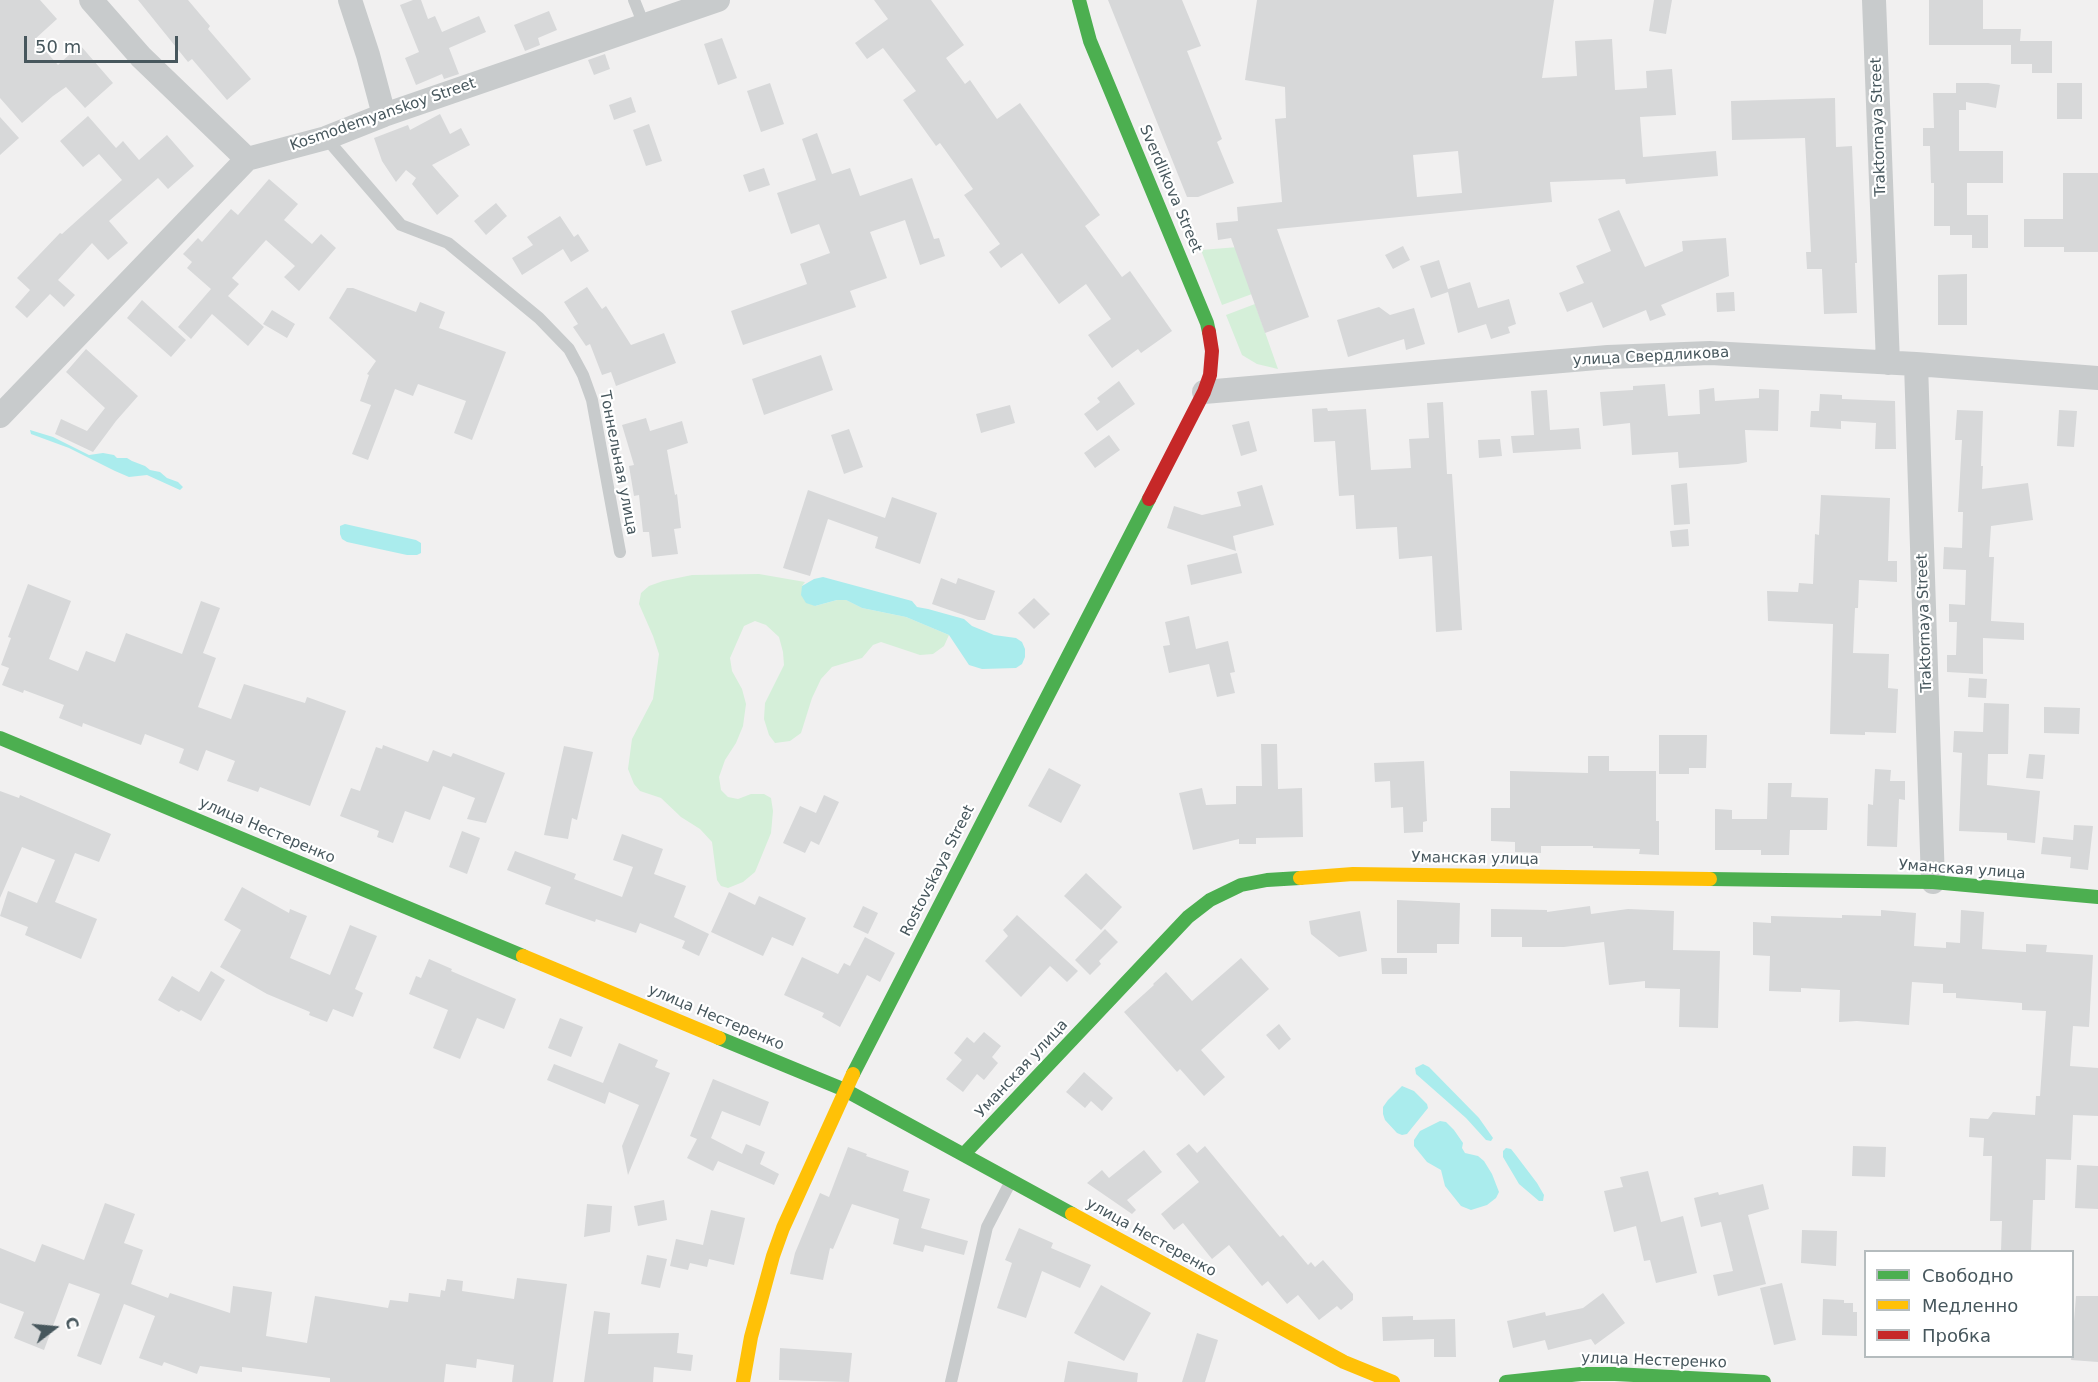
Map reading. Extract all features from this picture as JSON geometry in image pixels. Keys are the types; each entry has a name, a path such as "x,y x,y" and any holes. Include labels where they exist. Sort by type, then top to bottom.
{"street":[{"path":"0,416 247,159 141,57 91,0"},
{"path":"350,0 368,55 384,116"},
{"name":"Kosmodemyanskoy Street","path":"247,159 326,138 718,0"},
{"name":"Sverdlikova Street","path":"1079,0 1090,41 1207,323 1211,340 1212,362 1204,392"},
{"name":"Traktornaya Street","path":"1874,0 1888,363"},
{"name":"улица Свердликова","path":"1204,392 1649,354 1745,353 2098,378"},
{"name":"Traktornaya Street","path":"1916,364 1933,882"},
{"name":"Rostovskaya Street","path":"743,1382 753,1326 773,1256 783,1228 845,1090 1204,392"},
{"name":"улица Нестеренко","path":"0,738 845,1090 1344,1362 1393,1382"},
{"name":"Уманская улица","path":"964,1154 1188,917 1210,900 1241,885 1275,879 1353,874 1933,882 2098,897"},
{"name":"улица Нестеренко","path":"1506,1382 1569,1375 1604,1374 1764,1382"}],"lane":[{"path":"634,0 644,25"},
{"name":"Тоннельная улица","path":"326,138 401,225 448,243 539,318 569,349 583,375 592,400 620,552"},
{"path":"951,1382 987,1227 1011,1180"}],"green space":[{"path":"1238,247 1252,294 1222,305 1201,250"},
{"path":"1255,304 1278,369 1257,364 1242,355 1226,315"},
{"path":"759,574 805,582 802,586 815,606 846,600 862,608 906,617 949,635 944,646 933,654 920,655 881,642 873,645 862,658 832,667 821,679 812,698 801,733 790,741 775,743 769,735 764,719 765,703 784,665 783,652 779,637 766,625 755,621 744,626 730,658 732,671 742,689 746,704 743,726 725,760 719,777 721,790 728,797 738,799 751,794 764,794 771,798 773,811 771,833 755,872 743,882 728,888 721,886 717,880 712,842 700,829 681,817 661,798 640,791 634,784 628,769 632,739 653,699 659,654 639,604 641,593 649,586 663,581 692,575"}],"water":[{"path":"30,430 53,437 89,455 103,453 114,455 117,458 127,458 150,470 160,472 183,487 180,490 147,475 129,477 69,448 31,434"},
{"path":"345,524 416,540 421,543 421,553 407,555 347,542 340,534 340,526"},
{"path":"823,577 912,601 917,607 964,619 972,626 994,635 1016,638 1022,642 1025,657 1022,664 1016,668 982,669 969,665 949,635 906,617 862,608 846,600 815,606 806,603 801,595 802,586"},
{"path":"1423,1064 1429,1067 1479,1118 1493,1138 1491,1141 1486,1140 1466,1118 1416,1074 1415,1068"},
{"path":"1402,1086 1414,1091 1428,1108 1407,1134 1402,1135 1397,1133 1385,1120 1383,1107"},
{"path":"1440,1121 1446,1122 1454,1130 1463,1143 1462,1148 1465,1153 1478,1156 1492,1174 1499,1192 1496,1198 1487,1205 1471,1210 1461,1206 1445,1186 1441,1170 1427,1162 1414,1146 1414,1140 1420,1131"},
{"path":"1506,1148 1511,1149 1537,1183 1544,1195 1543,1201 1539,1201 1519,1184 1503,1157 1503,1151"}],"building":[{"path":"0,0 40,0 57,19 35,39 58,65 80,45 113,83 85,108 66,87 22,123 0,98"},
{"path":"138,0 188,0 210,26 208,29 251,79 227,100 192,59 188,62"},
{"path":"413,0 421,0 428,19 435,16 442,32 479,16 486,32 449,48 459,74 444,79 442,74 416,85 405,58 419,52 400,5"},
{"path":"874,0 931,0 964,45 946,58 965,84 970,80 997,119 1020,103 1100,215 1085,226 1122,277 1130,271 1172,331 1141,353 1138,349 1112,368 1088,335 1111,319 1086,284 1059,304 1022,253 1001,268 989,252 1000,244 964,195 973,189 940,143 936,146 903,100 916,91 883,48 867,59 855,43 888,19"},
{"path":"1108,0 1182,0 1201,46 1187,51 1222,139 1217,142 1234,183 1198,197 1187,197"},
{"path":"1257,0 1554,0 1542,78 1577,76 1575,41 1612,39 1615,90 1647,88 1646,71 1672,69 1676,115 1640,117 1643,157 1716,151 1718,176 1626,184 1625,179 1550,182 1552,202 1277,229 1309,317 1265,333 1231,238 1218,240 1216,223 1238,221 1237,207 1282,202 1275,119 1286,118 1285,87 1245,80","holes":["1458,151 1462,193 1417,197 1413,155"]},
{"path":"1654,0 1672,0 1666,34 1649,31"},
{"path":"1929,0 1983,0 1983,29 2021,29 2020,41 2052,41 2052,73 2032,73 2032,64 2011,64 2011,45 1929,45"},
{"path":"549,11 557,30 538,38 540,45 525,51 514,25"},
{"path":"722,38 737,78 718,85 704,44"},
{"path":"605,54 610,69 594,75 588,60"},
{"path":"770,83 784,124 761,132 747,91"},
{"path":"1956,83 2000,85 1996,108 1966,102 1966,110 1959,110 1959,151 2003,151 2003,183 1967,183 1967,215 1988,215 1988,248 1972,248 1972,235 1950,235 1950,226 1934,226 1934,183 1931,183 1930,146 1923,146 1923,128 1934,128 1933,93 1956,93"},
{"path":"2057,83 2082,83 2082,119 2057,119"},
{"path":"631,97 636,112 614,120 609,105"},
{"path":"1835,98 1836,147 1852,146 1857,313 1824,314 1822,269 1807,269 1806,252 1811,252 1805,138 1732,140 1731,101"},
{"path":"440,114 450,134 461,128 470,145 432,165 459,196 437,215 412,184 416,178 406,170 396,182 382,161 374,138 408,125 410,130"},
{"path":"88,116 116,148 123,141 139,160 167,135 194,166 168,189 158,178 109,221 128,243 108,260 92,243 58,280 75,295 64,307 50,294 27,318 15,307 30,290 17,278 60,233 62,234 122,180 99,154 83,167 60,141"},
{"path":"0,117 19,138 0,155"},
{"path":"649,124 662,161 646,166 633,130"},
{"path":"817,133 832,174 850,168 860,196 912,178 934,239 939,238 945,256 920,265 905,220 870,232 887,278 850,291 856,307 743,345 731,311 807,284 800,264 830,253 819,224 791,234 777,193 816,180 802,139"},
{"path":"764,168 770,185 749,192 743,175"},
{"path":"2063,173 2098,173 2098,252 2064,252 2064,247 2024,247 2024,219 2063,219"},
{"path":"269,179 298,204 284,220 312,244 321,234 336,248 299,291 284,277 295,266 266,240 232,278 239,284 228,296 264,327 248,346 212,314 191,339 178,327 211,289 187,268 192,262 183,254 198,238 202,242 231,209 238,215"},
{"path":"496,203 507,216 486,235 474,221"},
{"path":"1619,210 1645,267 1683,251 1682,241 1726,238 1729,276 1661,305 1666,315 1650,321 1646,310 1603,328 1592,302 1567,312 1559,293 1584,283 1576,266 1611,251 1598,219"},
{"path":"560,216 574,237 578,234 589,251 571,262 563,249 522,275 512,258 533,245 527,237"},
{"path":"1403,246 1410,260 1393,269 1385,255"},
{"path":"1439,260 1448,289 1470,282 1478,308 1509,299 1516,324 1508,327 1510,333 1491,339 1486,324 1458,333 1448,292 1431,298 1420,266"},
{"path":"1967,274 1967,325 1938,325 1938,275"},
{"path":"587,287 602,309 606,306 631,345 664,333 676,363 616,386 611,372 602,375 590,344 586,346 573,327 578,324 564,302"},
{"path":"347,288 353,288 416,312 420,302 445,312 439,328 506,352 472,440 454,433 466,401 418,384 413,396 395,389 368,460 352,454 371,405 360,401 369,375 367,374 376,361 329,318"},
{"path":"1734,292 1735,311 1717,312 1716,293"},
{"path":"142,300 186,340 171,357 127,318"},
{"path":"1379,307 1390,315 1414,308 1425,344 1406,350 1404,339 1348,357 1337,320"},
{"path":"272,310 295,324 287,338 263,324"},
{"path":"86,349 138,396 93,452 55,434 61,419 87,431 105,408 66,372"},
{"path":"821,355 833,390 764,415 752,379"},
{"path":"1119,381 1135,404 1097,431 1084,414 1100,402 1097,398"},
{"path":"1665,384 1668,416 1700,414 1699,390 1714,388 1715,401 1759,398 1759,389 1779,390 1778,431 1745,430 1747,462 1738,464 1679,468 1678,452 1632,455 1630,423 1603,426 1600,392 1633,390 1633,386"},
{"path":"1547,390 1550,430 1579,428 1581,449 1513,453 1511,436 1534,435 1531,391"},
{"path":"1820,394 1842,395 1842,399 1895,401 1896,449 1875,449 1876,423 1841,421 1841,429 1810,427 1811,411 1819,411"},
{"path":"1443,402 1447,474 1452,474 1462,630 1436,632 1432,556 1399,559 1397,527 1356,529 1354,495 1339,496 1335,441 1314,442 1312,409 1327,408 1328,411 1366,409 1371,470 1411,468 1409,439 1429,438 1427,403"},
{"path":"1010,405 1015,423 981,433 976,414"},
{"path":"1957,410 1983,411 1982,489 2028,483 2033,520 1991,526 1989,557 1994,557 1991,621 2024,623 2024,640 1983,638 1983,674 1947,672 1947,655 1956,655 1957,622 1949,622 1949,604 1965,605 1966,570 1943,569 1944,547 1962,548 1963,512 1958,512 1962,440 1955,440"},
{"path":"2059,410 2077,411 2074,447 2057,446"},
{"path":"646,418 650,431 682,421 688,443 667,450 675,495 677,494 681,528 674,529 678,554 652,557 649,532 643,532 639,495 634,496 629,466 634,465 622,425"},
{"path":"1249,421 1257,451 1241,456 1232,425"},
{"path":"849,429 863,467 844,474 831,435"},
{"path":"1109,435 1120,450 1095,468 1084,453"},
{"path":"1500,439 1502,456 1479,458 1478,440"},
{"path":"1687,483 1690,524 1674,525 1671,485"},
{"path":"1262,485 1274,525 1233,536 1236,551 1167,528 1174,506 1202,515 1241,506 1237,492"},
{"path":"808,490 885,518 892,497 937,513 920,564 875,548 878,537 828,519 810,576 783,568"},
{"path":"1821,495 1890,498 1888,561 1897,561 1897,582 1859,580 1853,653 1889,654 1888,688 1898,689 1896,733 1830,734 1833,624 1768,621 1767,591 1798,592 1799,583 1813,584 1815,534 1819,535"},
{"path":"1688,529 1689,546 1672,547 1670,531"},
{"path":"1237,553 1242,573 1191,585 1187,565"},
{"path":"941,578 956,584 958,578 995,591 985,620 978,620 932,604"},
{"path":"28,584 71,601 49,659 78,671 86,651 115,662 126,633 182,654 201,601 220,608 203,653 216,658 198,707 231,719 244,684 305,703 307,697 346,711 310,806 260,787 258,792 227,781 235,761 206,750 198,771 179,763 184,749 145,734 141,745 83,723 82,727 59,718 64,705 24,690 23,693 2,685 9,668 1,665 11,638 8,637"},
{"path":"1034,598 1050,614 1034,629 1018,613"},
{"path":"1189,616 1196,649 1228,641 1235,672 1230,673 1235,693 1217,697 1209,664 1169,673 1163,646 1170,645 1165,622"},
{"path":"1969,678 1987,679 1986,698 1968,697"},
{"path":"1984,703 2009,704 2008,754 1988,754 1987,785 2040,791 2035,843 2007,840 2007,833 1959,831 1962,753 1953,752 1954,731 1983,732"},
{"path":"2044,707 2080,708 2079,734 2044,733"},
{"path":"1659,735 1707,735 1706,768 1689,768 1689,774 1659,774"},
{"path":"1261,744 1277,744 1278,789 1302,788 1303,837 1256,838 1256,844 1239,844 1239,839 1193,850 1179,793 1202,788 1206,805 1236,804 1236,786 1262,786"},
{"path":"383,745 428,762 433,750 451,757 453,753 505,773 486,823 467,819 475,798 443,786 430,820 405,811 393,843 377,837 379,831 340,816 351,788 360,791 376,747 382,749"},
{"path":"564,746 593,752 577,820 572,818 568,839 544,835"},
{"path":"2029,754 2045,755 2043,779 2026,778"},
{"path":"1588,756 1609,756 1609,771 1656,771 1659,855 1639,854 1640,849 1593,848 1593,846 1541,846 1541,853 1515,852 1515,842 1491,841 1491,808 1510,808 1510,771 1588,773"},
{"path":"1424,761 1427,821 1423,822 1423,832 1404,833 1403,807 1391,808 1390,781 1375,782 1374,763"},
{"path":"1049,768 1081,785 1061,823 1028,806"},
{"path":"1875,769 1891,770 1890,781 1905,781 1905,800 1899,799 1897,847 1867,846 1868,804 1873,805"},
{"path":"1768,783 1792,783 1791,797 1828,798 1827,830 1790,830 1789,855 1761,855 1761,850 1715,850 1715,809 1732,810 1732,819 1767,819"},
{"path":"0,791 19,798 20,795 111,834 99,862 75,853 55,902 97,919 81,959 25,935 28,927 0,916 8,891 37,903 55,860 22,847 0,898"},
{"path":"824,795 839,802 819,845 811,841 805,853 783,843 800,806 816,813"},
{"path":"2074,825 2093,826 2088,870 2070,868 2071,857 2041,854 2043,837 2073,840"},
{"path":"462,831 480,838 467,874 449,867"},
{"path":"622,834 663,849 654,874 686,886 674,917 709,934 699,956 682,948 685,941 640,923 636,933 596,919 595,922 545,904 551,887 507,870 515,851 576,874 574,879 622,897 633,867 613,860"},
{"path":"1086,873 1122,907 1101,930 1064,896"},
{"path":"242,887 289,913 290,909 307,916 290,958 330,975 350,925 377,936 355,989 363,993 353,1017 333,1009 327,1022 309,1015 310,1012 267,994 220,967 241,930 224,920"},
{"path":"729,892 755,905 759,896 806,918 793,946 772,937 763,956 711,932"},
{"path":"1397,900 1460,903 1459,944 1437,944 1437,953 1397,953"},
{"path":"863,906 878,913 868,934 853,927"},
{"path":"1590,906 1591,914 1628,909 1674,911 1673,950 1720,951 1718,1028 1679,1027 1680,989 1645,988 1645,981 1609,985 1604,942 1564,947 1522,947 1522,937 1491,937 1491,909 1547,910 1547,912"},
{"path":"1881,910 1916,913 1914,946 1946,948 1946,942 1960,943 1961,910 1984,912 1982,949 2026,952 2026,944 2047,945 2046,952 2093,955 2089,1027 2073,1026 2070,1066 2098,1068 2098,1116 2073,1115 2071,1160 2046,1159 2045,1200 2033,1200 2031,1250 2001,1250 2002,1221 1990,1221 1992,1156 1983,1156 1984,1138 1969,1137 1970,1118 1988,1119 1993,1112 2035,1115 2036,1096 2040,1096 2046,1011 2022,1010 2022,1003 1956,998 1956,993 1943,993 1943,984 1912,982 1909,1025 1839,1022 1840,990 1801,988 1801,992 1769,991 1770,956 1753,955 1753,922 1771,923 1771,916 1842,918 1842,915 1881,916"},
{"path":"1360,911 1367,951 1339,957 1311,934 1309,921"},
{"path":"1017,915 1078,971 1067,982 1050,966 1021,997 985,961 1008,936 1003,930"},
{"path":"1105,929 1118,942 1099,961 1101,964 1090,975 1075,960"},
{"path":"865,937 895,953 880,982 867,975 840,1027 822,1017 824,1013 784,995 802,957 838,974 844,963 850,966"},
{"path":"1241,958 1269,989 1201,1050 1225,1077 1204,1096 1180,1069 1177,1072 1124,1012 1166,972 1192,1001"},
{"path":"1381,958 1407,958 1407,974 1382,974"},
{"path":"429,959 516,999 504,1029 477,1018 460,1059 433,1048 448,1010 409,994 416,976 421,978"},
{"path":"211,971 225,980 201,1021 158,1000 172,976 199,992"},
{"path":"560,1018 583,1027 571,1057 548,1048"},
{"path":"1279,1024 1291,1039 1279,1050 1266,1035"},
{"path":"984,1032 1001,1046 992,1057 998,1063 984,1080 977,1074 963,1092 946,1079 962,1060 954,1053 967,1037 974,1043"},
{"path":"619,1043 658,1060 655,1067 670,1073 628,1175 622,1146 639,1105 609,1092 605,1104 547,1080 554,1064 603,1083"},
{"path":"1084,1072 1113,1098 1102,1111 1091,1101 1085,1108 1066,1092"},
{"path":"713,1079 769,1102 760,1126 722,1111 711,1138 742,1154 746,1144 765,1152 760,1164 779,1174 774,1185 718,1161 713,1171 687,1158 697,1139 690,1136"},
{"path":"1189,1144 1197,1153 1205,1146 1280,1237 1283,1235 1308,1265 1311,1262 1315,1267 1323,1260 1353,1294 1353,1300 1341,1310 1337,1306 1319,1320 1298,1295 1287,1304 1268,1281 1262,1286 1229,1245 1212,1259 1183,1223 1174,1230 1161,1214 1199,1182 1176,1154"},
{"path":"1853,1146 1886,1147 1885,1177 1852,1176"},
{"path":"848,1147 909,1171 903,1191 930,1199 921,1228 968,1241 964,1255 925,1245 923,1252 893,1244 899,1219 852,1204 833,1249 830,1248 823,1280 790,1274 795,1253 820,1193 829,1197"},
{"path":"1144,1150 1162,1172 1127,1200 1136,1210 1132,1214 1087,1183 1102,1170 1109,1178"},
{"path":"2077,1165 2098,1166 2098,1209 2075,1208"},
{"path":"1648,1171 1661,1222 1683,1216 1697,1273 1656,1283 1650,1260 1644,1261 1636,1226 1614,1232 1604,1191 1623,1187 1620,1177"},
{"path":"1763,1184 1769,1209 1748,1215 1766,1284 1718,1296 1713,1275 1733,1271 1721,1222 1701,1227 1694,1198 1718,1192 1719,1195"},
{"path":"664,1200 667,1220 638,1226 634,1206"},
{"path":"105,1203 135,1214 124,1243 143,1250 131,1284 168,1298 170,1293 230,1313 233,1286 272,1292 266,1336 307,1343 315,1296 388,1308 390,1300 408,1302 409,1293 440,1297 441,1290 445,1291 447,1279 463,1281 462,1291 514,1299 517,1278 567,1284 553,1382 512,1382 514,1365 477,1359 476,1368 446,1364 444,1382 330,1382 330,1378 242,1367 242,1372 200,1366 197,1374 164,1362 162,1366 139,1358 155,1316 124,1304 101,1365 77,1356 100,1294 69,1283 44,1350 14,1338 24,1312 0,1303 0,1248 35,1262 42,1244 84,1260"},
{"path":"587,1204 612,1206 610,1232 584,1237"},
{"path":"711,1210 745,1218 734,1265 709,1259 707,1267 690,1263 688,1270 670,1266 676,1239 703,1245"},
{"path":"1019,1228 1053,1243 1051,1248 1091,1265 1080,1288 1042,1271 1026,1318 997,1308 1012,1263 1005,1260"},
{"path":"1802,1230 1837,1231 1836,1266 1801,1263"},
{"path":"647,1255 667,1259 660,1288 641,1284"},
{"path":"1782,1283 1796,1340 1774,1345 1760,1288"},
{"path":"1101,1285 1151,1313 1124,1361 1074,1333"},
{"path":"1603,1293 1625,1323 1595,1345 1591,1339 1548,1350 1545,1340 1513,1348 1507,1321 1545,1312 1546,1316 1583,1308"},
{"path":"2076,1296 2098,1296 2098,1362 2071,1360 2074,1358"},
{"path":"1823,1299 1853,1303 1853,1312 1857,1312 1857,1336 1822,1335"},
{"path":"594,1311 610,1313 608,1334 679,1333 677,1353 693,1355 691,1371 654,1367 653,1382 584,1382"},
{"path":"1413,1316 1413,1320 1455,1319 1456,1357 1434,1357 1434,1339 1383,1341 1382,1317"},
{"path":"1197,1333 1218,1340 1205,1382 1182,1382"},
{"path":"780,1348 852,1353 849,1382 779,1380"},
{"path":"1068,1361 1138,1373 1137,1382 1064,1382"}],"traffic: fast":[{"path":"1079,0 1090,41 1209,332"},
{"path":"853,1074 1149,499"},
{"path":"0,738 523,956"},
{"path":"964,1154 1188,917 1210,900 1241,885 1267,880 1300,878"},
{"path":"1710,879 1933,882 2098,897"},
{"path":"719,1038 845,1090 1072,1214"},
{"path":"1506,1382 1581,1374 1764,1382"}],"traffic: slow":[{"path":"1300,878 1353,874 1710,879"},
{"path":"523,956 719,1038"},
{"path":"743,1382 751,1337 773,1256 783,1228 853,1074"},
{"path":"1072,1214 1344,1362 1393,1382"}],"traffic: jam":[{"path":"1149,499 1204,392 1210,375 1212,351 1209,332"}]}
